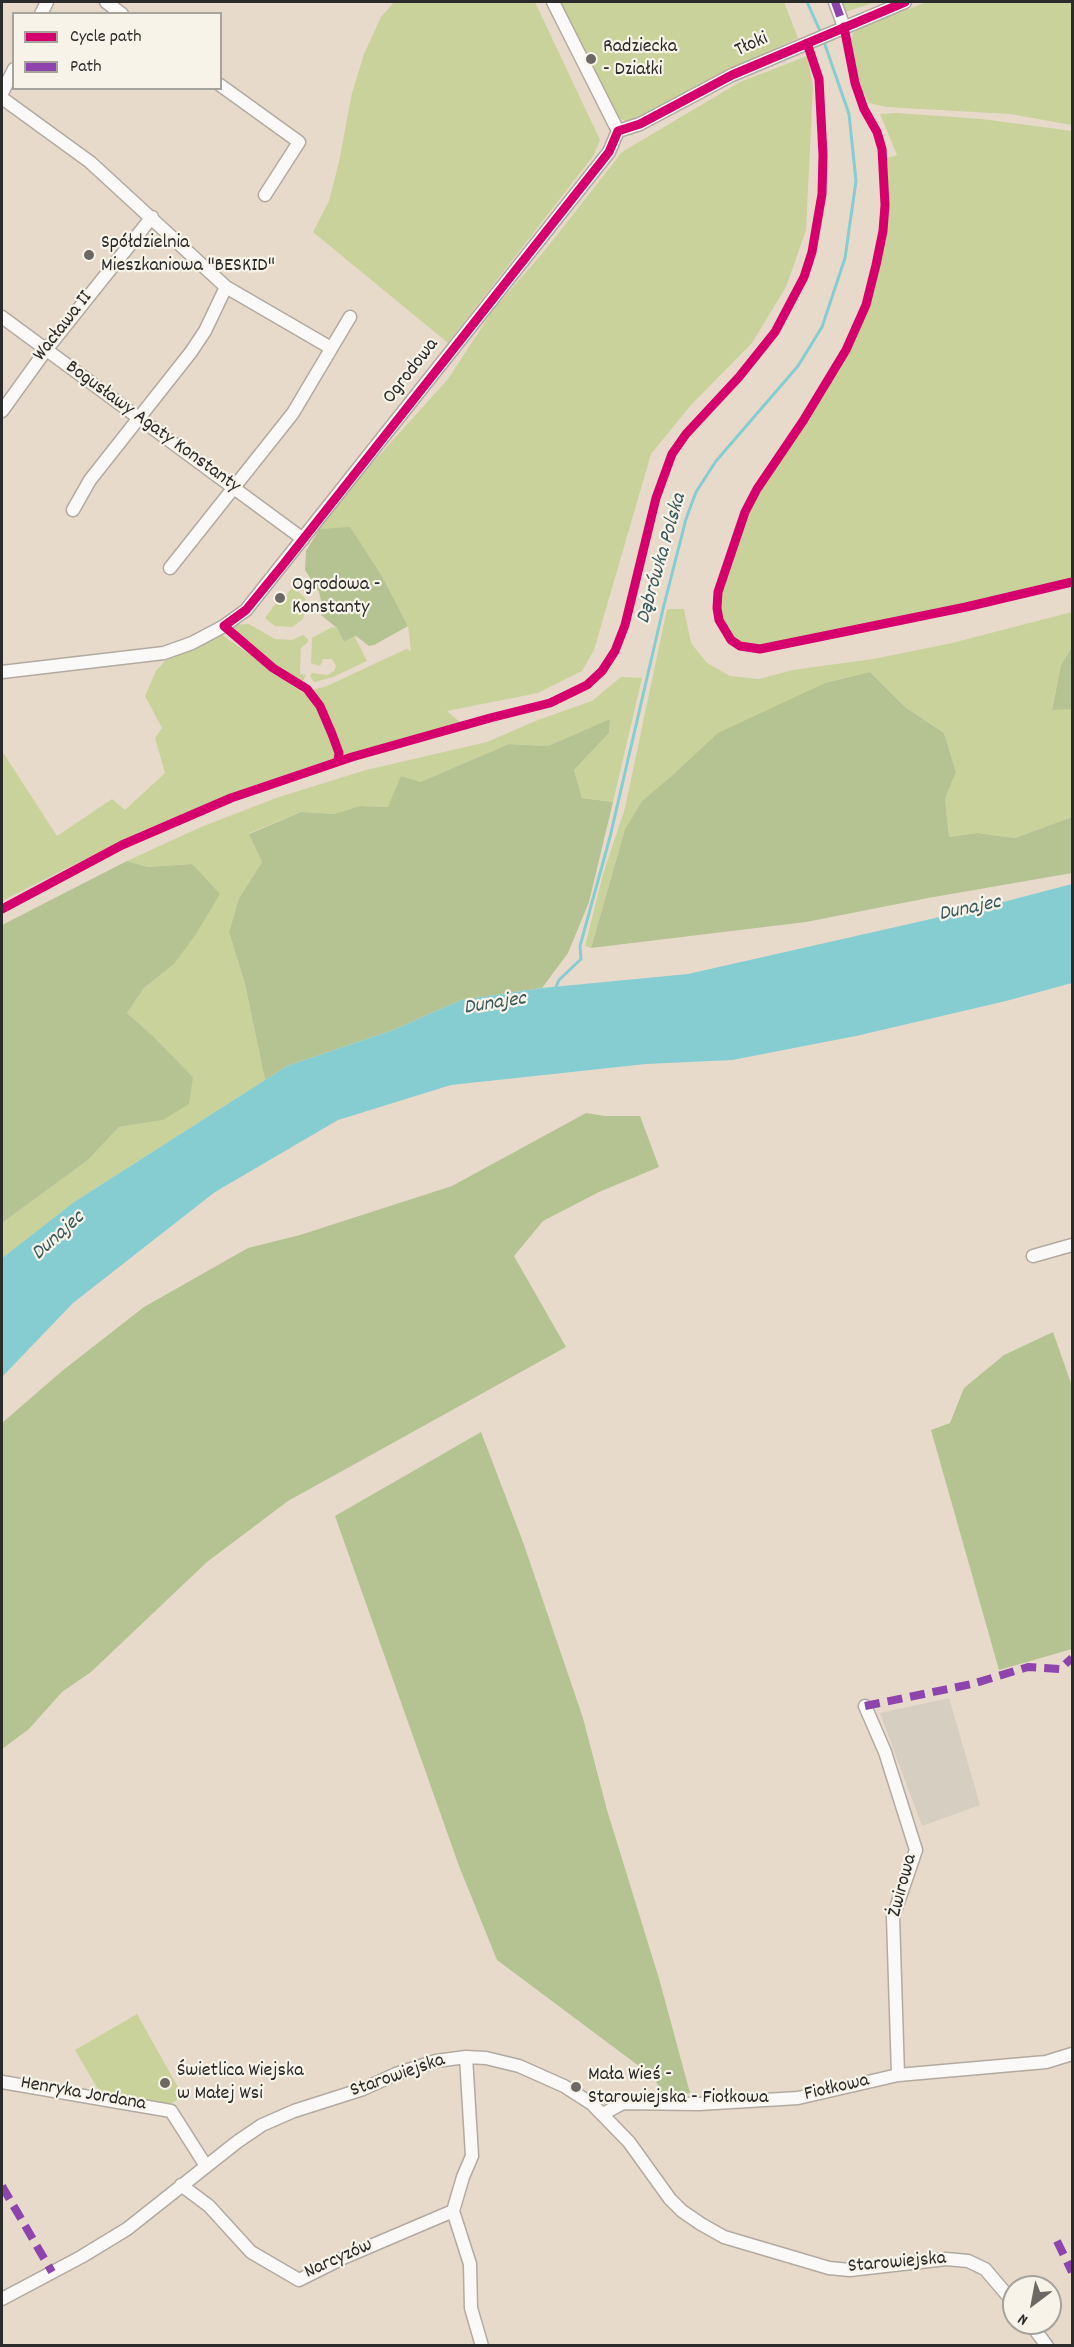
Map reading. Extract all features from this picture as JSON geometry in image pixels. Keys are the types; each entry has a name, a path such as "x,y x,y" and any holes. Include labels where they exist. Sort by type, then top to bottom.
{"street":[{"path":"105,2 119,12"},
{"path":"553,2 618,131"},
{"path":"835,2 839,29"},
{"name":"Tłoki","path":"618,131 640,124 732,75 904,2"},
{"path":"2,93 12,73"},
{"path":"222,86 298,142 265,195"},
{"path":"2,98 90,162 226,287 331,348"},
{"name":"Ogrodowa","path":"2,672 164,653 192,643 224,626 246,610 609,152 618,131"},
{"name":"Wacława II","path":"2,411 46,350 152,217"},
{"path":"73,510 90,480 191,352 226,287"},
{"name":"Bogusławy Agaty Konstanty","path":"2,317 303,539"},
{"path":"170,568 293,413 350,317"},
{"path":"1033,1256 1072,1245"},
{"name":"Żwirowa","path":"866,1706 885,1752 916,1850 892,1917 898,2075"},
{"name":"Fiołkowa","path":"603,2114 623,2103 699,2104 798,2098 898,2075 1046,2062 1072,2054"},
{"path":"466,2057 472,2156 453,2211 470,2264 471,2308 482,2346"},
{"name":"Starowiejska","path":"2,2299 81,2257 127,2229 262,2125 294,2111 363,2089 396,2074 436,2061 466,2057 486,2058 519,2066 564,2086 592,2104 630,2142 676,2205 700,2224 724,2236 829,2268 867,2270 946,2259 968,2261 985,2269 1002,2289"},
{"name":"Henryka Jordana","path":"2,2082 171,2111 206,2166"},
{"name":"Narcyzów","path":"182,2186 209,2206 251,2252 299,2280 345,2257 453,2211"}],"shaded area":[{"path":"949,1698 980,1805 922,1826 880,1713"}],"green space":[{"path":"394,2 535,2 600,140 594,155 448,343 313,232 329,201 352,93 364,54 381,17"},
{"path":"557,2 784,2 798,38 710,79 633,121 626,121 618,118"},
{"path":"841,2 876,2 845,12"},
{"path":"927,2 1072,2 1072,125 1010,114 886,107 869,103 858,82 851,47 853,33 862,27"},
{"path":"807,56 813,87 806,230 786,287 752,343 691,405 651,454 594,650 582,671 538,693 447,711 462,724 343,757 324,707 312,690 327,686 406,649 411,651 408,626 382,576 350,528 318,529 348,490 448,379 493,310 546,249 622,152 740,82"},
{"path":"897,113 982,119 1072,131 1072,579 947,609 763,646 749,646 729,635 721,620 719,607 727,569 758,492 807,420 849,351 865,317 884,242 888,206 887,158 897,155 880,114"},
{"path":"350,527 382,576 408,626 369,646 356,636 344,642 337,628 321,615 322,605 319,592 305,570 306,551 318,529"},
{"path":"293,586 305,598 307,604 303,619 292,627 275,626 265,618 278,600 281,602"},
{"path":"667,609 684,609 691,643 707,663 730,676 759,679 793,670 873,659 952,643 1072,612 1072,647 1061,665 1052,709 1072,709 1072,817 1015,838 977,833 949,837 945,799 956,772 944,733 905,707 870,672 825,683 774,709 675,773 642,801 625,829 591,948 585,946 603,874 625,808"},
{"path":"249,624 275,639 292,640 303,635 308,639 308,642 301,648 300,674 306,675 302,683 262,657 234,630 232,625"},
{"path":"332,627 337,628 344,642 355,637 367,661 333,677 314,682 310,676 312,673 328,675 334,671 336,666 332,659 323,659 320,666 311,663 312,638"},
{"path":"221,634 310,698 318,708 328,730 336,753 335,758 255,785 139,832 2,901 2,751 57,836 112,799 125,810 165,773 155,738 162,728 145,696 156,671 165,661"},
{"path":"1072,647 1072,709 1052,710 1061,665"},
{"path":"870,672 905,707 944,733 956,772 945,799 949,837 977,833 1015,838 1072,817 1072,873 806,922 591,948 625,829 642,801 718,733 825,683"},
{"path":"621,677 642,678 613,802 582,798 574,770 609,733 610,719 548,746 509,744 420,782 388,807 360,806 334,814 301,812 249,833 262,862 239,898 229,932 245,984 265,1080 74,1202 2,1258 2,1223 88,1160 119,1127 163,1120 193,1077 127,1013 144,988 174,964 192,864 148,867 127,861 201,827 279,797 366,770 487,742 538,720 592,701"},
{"path":"610,719 609,733 574,770 582,798 613,802 589,902 568,953 542,988 461,1000 393,1030 287,1066 265,1080 245,984 229,932 239,898 262,862 249,834 301,812 334,814 360,806 388,807 401,776 420,782 509,744 548,746"},
{"path":"127,861 148,867 192,864 220,894 196,934 174,964 144,988 127,1013 193,1077 189,1104 163,1120 119,1127 88,1160 2,1223 2,925"},
{"path":"586,1113 605,1116 640,1116 659,1167 599,1192 543,1221 514,1256 566,1347 288,1501 207,1562 91,1672 62,1692 29,1729 2,1749 2,1423 62,1371 144,1307 248,1248 300,1235 452,1186"},
{"path":"1053,1332 1072,1386 1072,1649 999,1670 931,1430 950,1423 964,1388 1004,1355"},
{"path":"481,1432 523,1542 583,1718 607,1810 660,1982 690,2093 662,2097 655,2078 497,1960 459,1866 335,1516"},
{"path":"137,2014 179,2089 177,2100 170,2104 102,2096 75,2050"}],"water":[{"name":"Dunajec","path":"1072,884 1072,983 856,1036 732,1060 646,1064 451,1085 338,1120 215,1192 73,1303 2,1377 2,1258 74,1202 287,1066 393,1030 461,1000 542,988 688,974 984,907"}],"waterway":[{"name":"Dąbrówka Polska","path":"807,2 821,33"},
{"name":"Dąbrówka Polska","path":"555,989 559,980 581,959 580,946 610,837 663,609 686,519 696,492 716,461 798,366 822,327 845,258 856,181 849,114 823,39"}],"marked path":[{"path":"835,2 844,27"},
{"path":"865,1706 972,1684 1028,1667 1060,1669 1072,1658"},
{"path":"2,2186 52,2272"},
{"path":"1057,2241 1072,2272"}],"cycle path":[{"path":"338,761 339,753 320,706 307,689 273,668 224,626 246,610 282,566 609,152 618,131 640,124 732,75 905,2"},
{"path":"844,27 855,83 864,109 877,132 882,149 885,205 883,231 876,265 866,305 846,350 803,421 757,489 745,512 718,592 719,620 731,640 740,646 760,649 966,607 1072,582"},
{"path":"2,909 122,845 231,798 352,757 550,703 587,685 602,671 615,651 625,625 656,498 672,454 686,434 739,377 775,332 804,277 812,252 822,194 823,155 819,79 807,43"}],"place":[{"name":"Radziecka - Działki","path":"591,59"},
{"name":"Spółdzielnia Mieszkaniowa \"BESKID\"","path":"89,255"},
{"name":"Ogrodowa - Konstanty","path":"280,598"},
{"name":"Świetlica Wiejska w Małej Wsi","path":"165,2083"},
{"name":"Mała Wieś - Starowiejska - Fiołkowa","path":"576,2087"}]}
